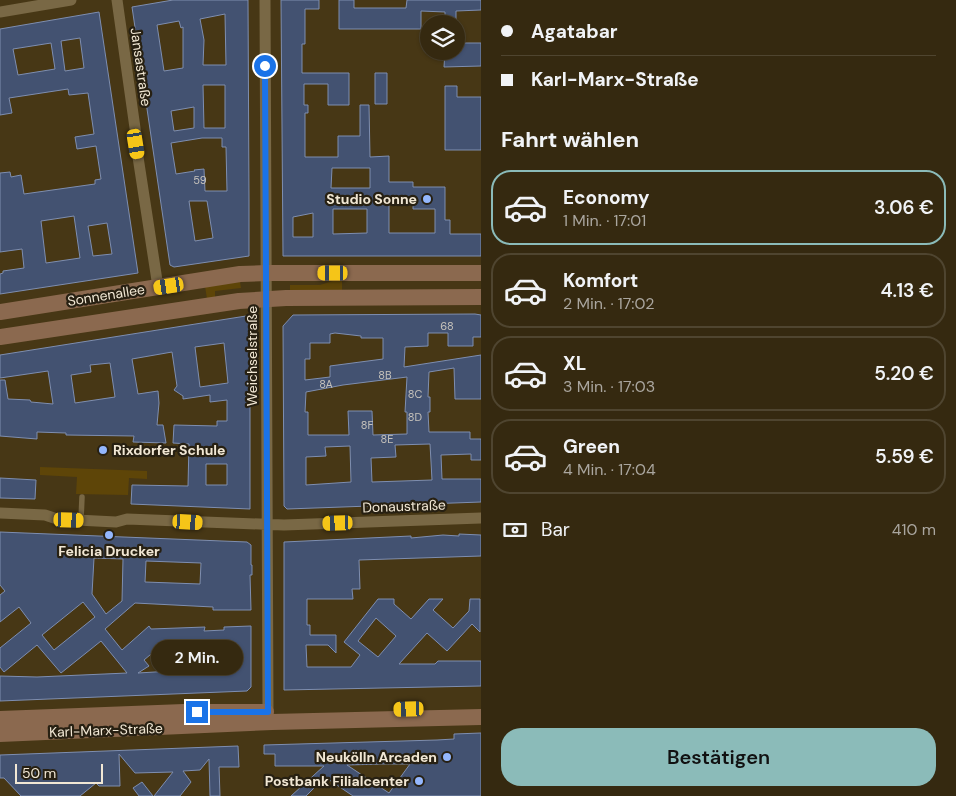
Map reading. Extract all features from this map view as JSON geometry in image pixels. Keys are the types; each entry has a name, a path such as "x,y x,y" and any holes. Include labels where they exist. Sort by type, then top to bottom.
{"main road":[{"name":"Sonnenallee","path":"0,312 240,274 481,273"},
{"name":"Sonnenallee","path":"0,337 224,303 266,299 481,297"},
{"name":"Karl-Marx-Straße","path":"0,734 268,717 481,707"},
{"name":"Karl-Marx-Straße","path":"0,719 201,712 268,717 481,718"}],"street":[{"path":"0,12 27,4 71,0"},
{"name":"Jansastraße","path":"117,0 136,144 158,287"},
{"name":"Weichselstraße","path":"265,0 268,717"},
{"name":"Donaustraße","path":"0,513 45,515 57,519 116,522 127,519 268,524 481,518"}],"lane":[{"path":"81,520 82,497"}],"shaded area":[{"path":"342,278 342,292 290,290 290,285 320,285"},
{"path":"240,282 241,288 215,291 215,298 207,299 205,286"},
{"path":"40,467 147,471 147,479 129,478 128,495 76,494 77,477 40,475"}],"building":[{"path":"173,0 248,0 249,256 174,267 170,265 132,7","holes":["225,14 226,65 203,65 204,40 200,19","179,21 181,28 183,27 183,68 164,71 157,25","203,85 225,85 225,128 204,128","194,107 194,128 174,131 171,111","202,138 222,138 222,147 226,147 227,191 205,191 204,169 176,174 171,143","189,201 207,201 213,238 195,241"]},
{"path":"281,0 319,0 319,9 305,9 305,44 302,44 302,73 349,73 349,105 328,105 328,84 304,84 304,105 308,105 308,113 305,113 305,157 338,157 338,136 360,136 360,105 369,105 370,157 389,156 389,182 413,182 413,187 445,187 445,220 450,220 450,234 481,234 481,256 283,256","holes":["332,168 370,168 370,188 331,188","389,203 413,203 413,209 435,209 435,233 389,233","333,209 367,209 367,233 333,234","313,213 313,237 293,237 293,217"]},
{"path":"339,0 354,0 354,8 406,8 407,0 481,0 481,10 456,11 456,15 445,15 445,12 421,11 420,29 339,29"},
{"path":"99,12 138,273 0,294 0,274 3,271 24,268 22,249 0,252 0,173 10,172 11,177 21,175 24,194 95,184 95,180 101,179 96,146 77,149 75,137 94,134 88,93 69,95 68,89 9,98 12,113 0,115 0,29","holes":["80,38 84,68 65,71 61,41","51,43 55,69 18,75 13,49","74,216 80,258 46,263 41,221","107,223 112,254 93,256 88,226"]},
{"path":"465,43 481,43 481,66 444,67 444,60 465,60"},
{"path":"375,73 387,73 387,104 375,104"},
{"path":"445,86 457,86 457,97 481,97 481,150 445,150"},
{"path":"293,315 481,315 481,337 473,337 473,346 448,346 448,333 428,333 428,346 405,347 404,367 481,355 481,399 455,399 454,368 429,372 428,397 430,397 430,412 428,412 429,432 470,432 470,439 481,439 481,460 471,460 471,454 441,455 442,479 481,479 481,502 287,509 284,506 283,326","holes":["330,334 361,336 361,338 383,338 383,359 330,366 330,377 305,380 305,359 310,359 310,343 330,343","407,377 405,412 407,412 407,434 373,435 372,411 348,411 349,435 308,435 308,412 305,412 306,392","430,444 432,480 372,482 371,458 396,457 395,445","350,446 351,482 306,485 306,457 326,456 325,447"]},
{"path":"246,316 250,320 250,509 131,504 132,485 188,486 189,444 173,443 174,425 217,426 217,421 227,421 227,400 210,402 210,395 183,399 183,396 174,390 177,386 172,352 132,359 138,394 158,391 157,425 163,425 166,443 133,442 134,436 66,435 66,433 37,432 37,439 0,436 0,380 5,380 8,399 53,404 48,371 0,378 0,355","holes":["224,343 228,383 200,387 195,347","110,363 115,397 75,403 71,375 91,372 90,365","206,464 227,464 227,485 206,485"]},
{"path":"0,478 36,480 35,499 0,498"},
{"path":"0,532 247,542 251,545 251,610 213,610 213,607 135,603 105,629 122,650 149,626 151,629 205,627 204,631 224,630 224,627 251,626 251,687 247,691 0,701 0,676 37,677 127,673 101,641 61,673 37,645 4,672 0,667 0,648 31,623 19,607 0,622 0,595 5,591 0,585","holes":["94,558 123,559 122,601 106,614 92,594","146,561 201,563 200,584 145,582","83,602 95,617 54,650 42,635","163,644 170,652 204,649 205,669 138,673 149,666 144,660"]},
{"path":"459,534 481,535 481,556 359,560 360,589 352,589 353,599 307,599 307,625 310,625 310,635 336,635 336,653 328,645 306,645 307,667 351,667 360,655 344,642 378,599 394,599 394,604 411,619 429,599 443,599 433,610 453,628 469,611 470,599 480,599 480,632 472,624 447,651 427,633 399,664 435,664 438,661 481,661 481,686 284,690 284,542 411,536 411,538 443,535 459,536","holes":["376,618 396,636 378,657 358,641"]},
{"path":"481,733 481,796 353,796 325,777 306,796 291,796 324,766 275,766 275,754 264,754 264,745 437,740 454,739 454,734","holes":["382,764 410,764 389,793 347,765"]},
{"path":"238,746 239,767 219,767 220,796 210,796 209,759 200,770 183,771 191,782 180,796 154,796 173,772 135,773 119,754 120,786 99,786 96,783 80,796 21,796 4,778 0,778 0,755"},
{"path":"142,782 153,796 139,796 133,788"}],"place":[{"name":"Studio Sonne","path":"427,199"},
{"name":"Rixdorfer Schule","path":"103,450"},
{"name":"Felicia Drucker","path":"109,535"},
{"name":"Neukölln Arcaden","path":"447,757"},
{"name":"Postbank Filialcenter","path":"419,781"}],"route":[{"path":"197,712 268,712 265,66"}]}
